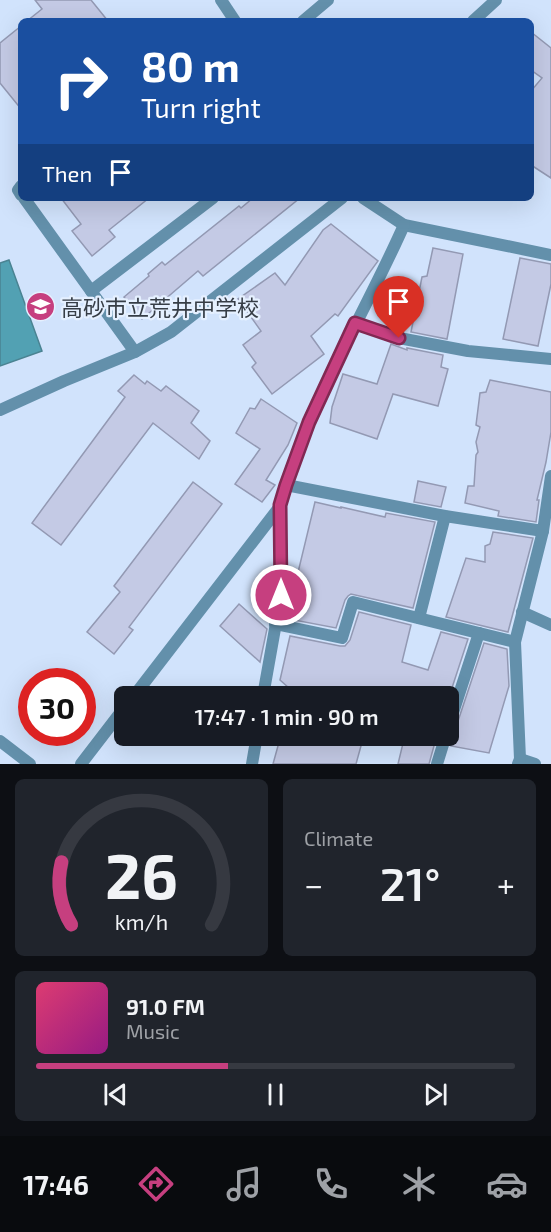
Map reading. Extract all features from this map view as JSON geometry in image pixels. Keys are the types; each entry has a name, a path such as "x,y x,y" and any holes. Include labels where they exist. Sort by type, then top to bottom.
{"street":[{"path":"221,0 232,17"},
{"path":"307,18 328,0"},
{"path":"476,18 496,0"},
{"path":"26,201 135,352"},
{"path":"91,291 209,201"},
{"path":"0,411 64,381 135,352 171,332 338,201"},
{"path":"368,201 404,225 551,255"},
{"path":"265,686 281,595 280,505 286,485 309,422 404,225"},
{"path":"355,323 399,338 468,351 551,359"},
{"path":"535,764 519,761 515,642 543,531 551,477"},
{"path":"286,485 445,516 543,531"},
{"path":"142,686 280,505"},
{"path":"419,618 445,516"},
{"path":"275,624 342,638 353,602 515,642"},
{"path":"522,612 551,625"},
{"path":"459,694 479,633"},
{"path":"81,764 114,721"},
{"path":"0,741 30,764"},
{"path":"252,764 255,746"},
{"path":"437,764 443,746"}],"water":[{"path":"9,260 42,351 0,366 0,263"}],"building":[{"path":"35,0 91,0 106,18 31,18 42,9"},
{"path":"18,28 18,105 0,83 0,43"},
{"path":"534,34 551,48 551,178 534,167 534,87 542,78 534,72"},
{"path":"63,201 145,201 109,230 115,237 92,256 72,231 81,224"},
{"path":"249,201 296,201 203,276 198,271 142,319 124,297 162,262 165,265 239,206 241,208"},
{"path":"331,224 378,261 338,316 335,314 311,336 324,354 272,394 252,367 256,363 243,345 261,331 238,299 275,273 285,285 323,230"},
{"path":"433,248 463,254 447,339 411,332 422,277 427,276"},
{"path":"520,258 551,264 551,284 538,346 503,339"},
{"path":"391,344 407,350 407,348 443,355 441,367 448,369 438,406 393,394 377,439 330,423 332,407 343,374 377,384"},
{"path":"134,375 145,384 147,381 161,391 166,386 199,411 191,423 210,441 199,459 153,423 61,545 32,523 125,397 118,391"},
{"path":"490,380 551,392 551,432 537,500 539,500 536,522 498,516 499,511 465,503 468,486 474,486 478,452 476,442 480,427 476,425 480,393 486,392"},
{"path":"261,399 297,423 288,445 266,480 275,485 262,502 235,484 260,449 236,433 250,408 255,409"},
{"path":"418,481 446,487 441,507 414,502"},
{"path":"193,482 222,504 129,627 133,630 114,654 87,632 120,592 114,586"},
{"path":"315,502 385,517 386,513 435,522 413,608 351,594 345,600 336,628 294,620 297,609 290,619 287,618"},
{"path":"493,532 533,538 508,632 446,617 466,558 485,562 485,546 490,544"},
{"path":"239,604 267,629 260,662 220,626"},
{"path":"359,612 411,625 402,662 428,670 441,632 468,639 453,686 287,686 280,680 290,636 340,646 345,646 350,640"},
{"path":"484,643 507,649 509,686 489,753 451,746 459,746 459,718"},
{"path":"278,746 361,746 356,764 273,764"},
{"path":"402,746 434,746 429,764 398,764"}],"place":[{"name":"高砂市立荒井中学校","path":"40,307"}],"route":[{"path":"281,595 280,505 309,422 355,323 399,338"}]}
